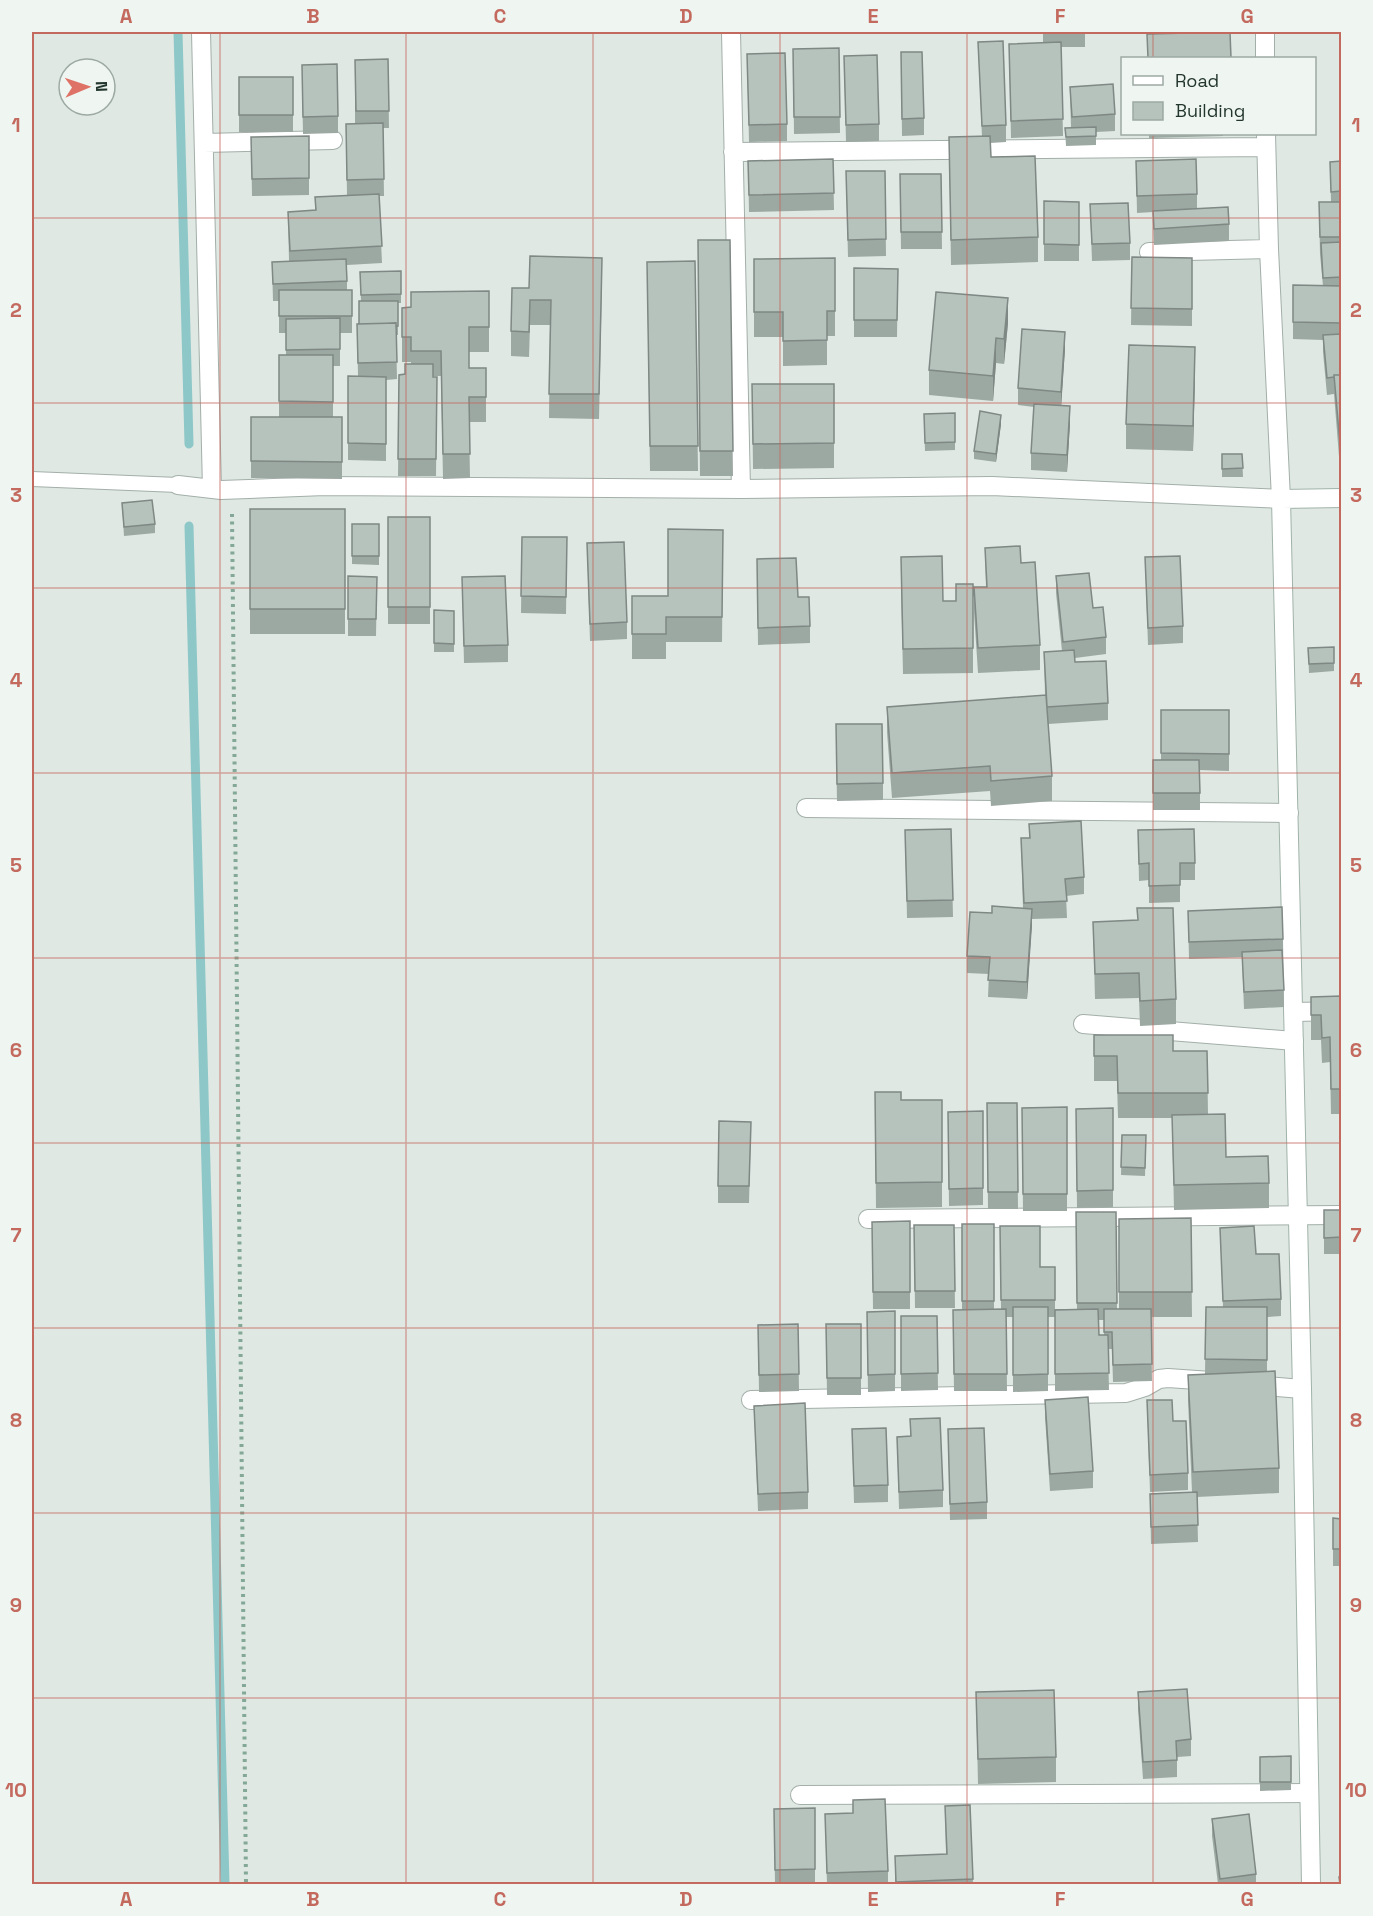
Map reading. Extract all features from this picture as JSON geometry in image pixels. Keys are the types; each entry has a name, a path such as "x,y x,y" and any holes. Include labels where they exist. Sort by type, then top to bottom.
{"street":[{"path":"201,32 207,488"},
{"path":"731,32 741,489"},
{"path":"1265,32 1265,57"},
{"path":"733,152 1266,140 1281,499 1294,1012 1311,1884"},
{"path":"204,143 333,141"},
{"path":"1149,252 1269,249"},
{"path":"178,485 232,489 325,486 741,489 992,486 1281,499 1341,498"},
{"path":"806,808 1289,813"},
{"path":"1294,1012 1341,1011"},
{"path":"1083,1024 1294,1041"},
{"path":"868,1219 1341,1215"},
{"path":"751,1400 1126,1393 1145,1387 1159,1379 1168,1378 1302,1389"},
{"path":"800,1795 1310,1793"}],"lane":[{"path":"32,479 178,485"}],"path":[{"path":"232,489 246,1884"}],"building":[{"path":"1230,32 1231,57 1148,57 1147,34"},
{"path":"1003,41 1006,125 982,126 978,42"},
{"path":"1061,42 1063,119 1011,121 1009,44"},
{"path":"839,48 840,117 794,117 793,49"},
{"path":"901,52 922,52 924,118 902,119"},
{"path":"785,53 787,124 749,125 747,54"},
{"path":"877,55 879,124 846,125 844,56"},
{"path":"388,59 389,111 356,111 355,60"},
{"path":"337,64 338,116 303,117 302,65"},
{"path":"239,77 293,77 293,115 239,115"},
{"path":"1113,84 1115,114 1072,117 1070,87"},
{"path":"383,123 384,179 347,180 346,124"},
{"path":"1096,127 1096,136 1066,137 1065,128"},
{"path":"309,136 309,178 252,179 251,137"},
{"path":"990,136 991,157 1035,156 1038,237 951,240 949,137"},
{"path":"833,159 834,193 749,195 748,161"},
{"path":"1196,159 1197,194 1137,196 1136,161"},
{"path":"1341,161 1341,191 1331,192 1330,162"},
{"path":"846,171 885,171 886,239 848,240"},
{"path":"900,174 941,174 942,232 901,232"},
{"path":"379,194 382,246 290,251 288,212 316,210 315,197"},
{"path":"1044,201 1079,202 1079,245 1044,244"},
{"path":"1319,202 1341,202 1341,237 1320,237"},
{"path":"1128,203 1130,243 1092,244 1090,204"},
{"path":"1228,207 1229,224 1154,229 1153,211"},
{"path":"698,240 730,240 733,451 700,451"},
{"path":"1341,242 1341,277 1323,278 1321,243"},
{"path":"530,256 602,258 599,394 549,394 551,300 530,300 529,332 511,331 512,288 529,288"},
{"path":"1132,257 1192,258 1192,309 1131,308"},
{"path":"835,258 835,311 827,311 827,340 783,341 783,312 754,312 754,259"},
{"path":"346,259 347,281 273,284 272,262"},
{"path":"695,261 698,446 650,446 647,262"},
{"path":"854,268 898,269 897,320 854,320"},
{"path":"401,271 401,294 361,295 360,272"},
{"path":"1293,285 1341,286 1341,323 1293,322"},
{"path":"279,290 352,290 352,316 279,316"},
{"path":"489,291 489,327 469,327 469,368 486,368 486,397 469,397 470,454 443,454 441,351 411,351 411,337 402,337 402,308 411,307 411,292"},
{"path":"936,292 1008,298 1004,339 996,338 993,376 929,370"},
{"path":"359,301 398,301 398,326 396,323 359,324"},
{"path":"340,318 340,349 286,350 286,319"},
{"path":"396,323 397,362 358,363 357,324"},
{"path":"1022,329 1065,332 1061,392 1018,388"},
{"path":"1341,334 1341,375 1327,378 1323,335"},
{"path":"1129,345 1195,347 1193,426 1126,424"},
{"path":"279,355 333,355 333,402 279,401"},
{"path":"405,364 433,364 433,377 437,377 436,459 398,459 399,375 405,374"},
{"path":"1334,375 1341,375 1341,444 1340,444"},
{"path":"348,376 386,377 386,444 348,443"},
{"path":"752,384 834,384 834,443 753,444"},
{"path":"1034,404 1070,406 1067,455 1031,453"},
{"path":"980,411 1001,415 996,454 974,451"},
{"path":"955,413 955,442 925,443 924,414"},
{"path":"251,417 342,417 342,462 251,461"},
{"path":"1222,454 1242,454 1243,468 1222,469"},
{"path":"152,500 155,524 124,527 122,503"},
{"path":"250,509 345,509 345,609 250,609"},
{"path":"388,517 430,517 430,607 388,607"},
{"path":"352,524 379,524 379,556 352,556"},
{"path":"668,529 723,530 722,617 666,617 666,634 632,634 632,596 668,596"},
{"path":"522,537 567,537 566,597 521,596"},
{"path":"624,542 627,622 590,624 587,543"},
{"path":"1020,546 1021,563 1035,562 1040,645 978,648 974,587 987,587 985,548"},
{"path":"942,556 943,601 956,601 956,584 973,584 973,648 903,649 901,557"},
{"path":"1180,556 1183,626 1148,628 1145,557"},
{"path":"796,558 798,597 809,597 810,626 758,628 757,559"},
{"path":"1089,573 1093,608 1103,607 1106,637 1063,642 1056,576"},
{"path":"348,576 377,577 376,619 348,619"},
{"path":"505,576 508,645 464,646 462,577"},
{"path":"434,610 454,611 454,644 434,643"},
{"path":"1334,647 1334,663 1309,664 1308,648"},
{"path":"1074,650 1075,662 1106,661 1108,703 1047,707 1044,652"},
{"path":"1046,695 1052,776 991,781 990,766 892,773 887,707"},
{"path":"1161,710 1229,710 1229,754 1161,753"},
{"path":"836,724 882,724 883,783 837,784"},
{"path":"1153,760 1199,760 1200,793 1153,793"},
{"path":"1081,821 1084,877 1065,879 1067,901 1024,903 1021,838 1030,838 1029,824"},
{"path":"951,829 953,900 907,901 905,830"},
{"path":"1194,829 1195,863 1180,863 1180,885 1149,886 1149,863 1139,864 1138,830"},
{"path":"992,906 1032,909 1027,982 988,980 990,957 967,956 970,912 992,913"},
{"path":"1282,907 1283,939 1189,942 1188,911"},
{"path":"1137,908 1173,908 1176,999 1140,1001 1139,973 1095,974 1093,922 1138,920"},
{"path":"1282,950 1284,990 1244,992 1242,952"},
{"path":"1341,996 1341,1089 1331,1089 1330,1037 1322,1038 1321,1015 1311,1015 1311,997"},
{"path":"1094,1035 1173,1035 1173,1051 1207,1051 1208,1093 1118,1093 1117,1056 1094,1056"},
{"path":"875,1092 901,1092 901,1100 942,1100 942,1182 876,1183"},
{"path":"987,1103 1017,1103 1018,1192 988,1192"},
{"path":"1067,1107 1067,1194 1023,1194 1022,1108"},
{"path":"1113,1108 1113,1190 1077,1191 1076,1109"},
{"path":"983,1111 983,1188 949,1189 948,1112"},
{"path":"1225,1114 1226,1157 1268,1156 1269,1183 1174,1185 1172,1115"},
{"path":"719,1121 751,1122 749,1186 718,1186"},
{"path":"1122,1135 1146,1135 1145,1168 1121,1167"},
{"path":"1324,1210 1341,1210 1341,1237 1324,1238"},
{"path":"1076,1212 1116,1212 1117,1303 1077,1303"},
{"path":"1191,1218 1192,1292 1119,1292 1119,1219"},
{"path":"910,1221 910,1292 873,1292 872,1222"},
{"path":"962,1224 994,1224 994,1301 962,1301"},
{"path":"914,1225 954,1225 955,1291 915,1291"},
{"path":"1000,1226 1040,1226 1040,1267 1055,1267 1055,1300 1001,1300"},
{"path":"1254,1226 1256,1254 1279,1254 1281,1299 1223,1301 1220,1228"},
{"path":"1341,1258 1341,1301 1340,1301"},
{"path":"1013,1307 1048,1307 1048,1374 1013,1375"},
{"path":"1206,1307 1267,1307 1267,1360 1205,1359"},
{"path":"1006,1309 1007,1374 954,1374 953,1310"},
{"path":"1098,1309 1099,1335 1108,1335 1109,1373 1055,1374 1055,1310"},
{"path":"1104,1309 1151,1309 1152,1364 1113,1365 1112,1332 1104,1332"},
{"path":"895,1311 895,1374 868,1375 867,1312"},
{"path":"901,1316 937,1316 938,1373 901,1374"},
{"path":"798,1324 799,1374 759,1375 758,1325"},
{"path":"826,1324 861,1324 861,1378 827,1378"},
{"path":"1275,1371 1279,1468 1193,1472 1188,1375"},
{"path":"1088,1397 1093,1471 1050,1474 1045,1400"},
{"path":"1147,1400 1172,1400 1173,1421 1186,1421 1188,1473 1150,1475"},
{"path":"805,1403 808,1492 758,1494 754,1406"},
{"path":"940,1418 943,1490 899,1492 897,1437 911,1436 910,1419"},
{"path":"886,1428 888,1485 854,1486 852,1429"},
{"path":"984,1428 987,1502 950,1504 948,1429"},
{"path":"1197,1492 1198,1525 1151,1527 1150,1494"},
{"path":"1333,1518 1341,1519 1341,1549 1333,1549"},
{"path":"1187,1689 1191,1739 1176,1741 1177,1760 1143,1762 1138,1692"},
{"path":"1054,1690 1056,1757 978,1759 976,1692"},
{"path":"1291,1756 1291,1782 1260,1782 1260,1757"},
{"path":"885,1799 888,1871 827,1873 825,1814 853,1813 853,1800"},
{"path":"970,1805 973,1879 896,1882 895,1856 947,1854 945,1806"},
{"path":"815,1808 815,1869 775,1870 774,1809"},
{"path":"1249,1814 1256,1874 1220,1879 1212,1819"}],"waterway":[{"path":"178,32 189,444"},
{"path":"189,526 225,1884"}]}
